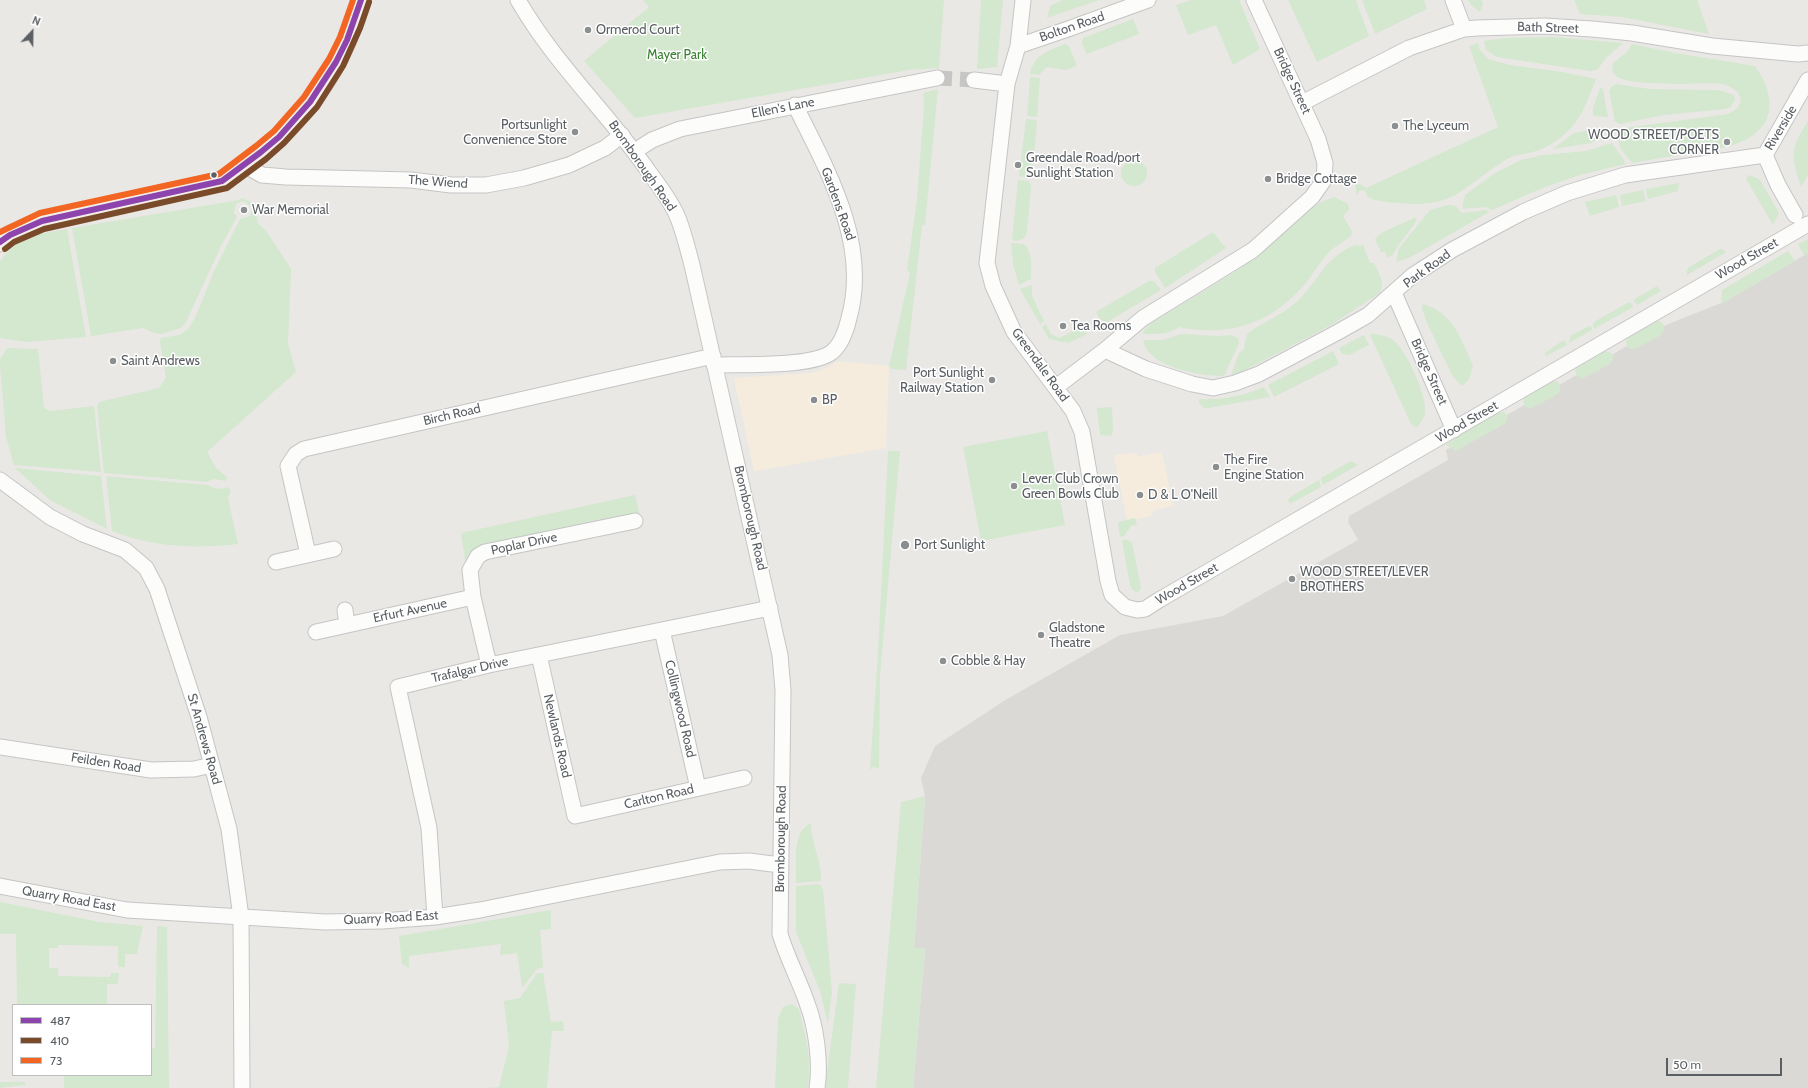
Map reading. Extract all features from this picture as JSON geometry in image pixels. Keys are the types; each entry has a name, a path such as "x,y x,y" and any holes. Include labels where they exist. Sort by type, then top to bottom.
{"main road":[{"path":"0,242 10,235 42,222 222,181 246,166 281,136 300,117 322,88 342,50 359,12 361,0"}],"street":[{"name":"Bromborough Road","path":"518,0 561,63 635,151 678,217 692,265 780,654 783,690 780,934 786,955 796,973 808,1005 816,1039 817,1088"},
{"name":"Greendale Road","path":"1023,0 1018,46 1007,84 987,263 993,286 1014,332 1074,411 1082,432 1108,581 1112,595 1124,607"},
{"name":"Bolton Road","path":"1018,46 1148,0"},
{"name":"Bridge Street","path":"1105,350 1142,318 1253,250 1312,197 1324,180 1326,164 1318,139 1254,0"},
{"path":"1454,0 1464,29"},
{"name":"Bath Street","path":"1302,103 1409,48 1464,29 1545,26 1592,29 1632,33 1712,46 1798,54 1808,53"},
{"name":"Ellen's Lane","path":"635,151 652,140 680,129 937,78"},
{"path":"974,80 1007,84"},
{"name":"Riverside","path":"1765,156 1808,80"},
{"name":"Gardens Road","path":"714,360 799,362 820,358 838,347 846,329 852,307 854,288 853,246 833,184 795,105"},
{"name":"The Wiend","path":"246,166 262,175 286,177 397,180 451,184 486,184 524,178 569,165 605,148 622,135"},
{"path":"1765,156 1778,185 1795,216"},
{"name":"Park Road","path":"1105,350 1156,372 1192,384 1213,388 1235,383 1259,374 1364,317 1394,293 1412,276 1452,250 1523,212 1567,193 1625,175 1765,156"},
{"name":"Wood Street","path":"1124,607 1137,610 1145,609 1808,224"},
{"name":"Bridge Street","path":"1394,293 1454,430"},
{"path":"1056,387 1105,350"},
{"name":"Birch Road","path":"308,554 288,466 296,454 304,449 714,360"},
{"name":"St Andrews Road","path":"0,480 50,517 83,534 125,550 146,568 157,589 199,717 229,829 241,917 242,1088"},
{"name":"Poplar Drive","path":"489,665 473,597 470,570 478,556 485,552 635,521"},
{"path":"276,562 334,549"},
{"name":"Erfurt Avenue","path":"316,632 473,597"},
{"name":"Trafalgar Drive","path":"435,917 429,828 398,687 489,665 770,608"},
{"path":"345,610 347,625"},
{"name":"Collingwood Road","path":"662,630 698,788"},
{"name":"Newlands Road","path":"539,655 575,816"},
{"name":"Feilden Road","path":"0,747 151,770 194,769 212,765"},
{"name":"Carlton Road","path":"575,816 744,778"},
{"name":"Quarry Road East","path":"0,886 127,910 325,922 382,921 435,917 720,862 748,861 780,865"}],"shaded area":[{"path":"1808,253 1808,1088 913,1088 925,949 914,948 925,796 921,778 935,746 1007,699 1120,635 1223,616 1358,540 1348,522 1349,516 1448,460 1446,450 1627,346 1666,325 1726,301"},
{"name":"BP","path":"837,361 889,366 886,448 754,471 734,378 811,373 825,369"},
{"path":"1162,452 1173,506 1154,510 1151,516 1127,521 1114,455 1137,453 1137,457"}],"green space":[{"name":"Mayer Park","path":"643,0 944,0 939,68 909,70 635,118 584,61 649,7"},
{"path":"981,0 1003,0 997,67 977,69"},
{"path":"1062,0 1099,0 1047,18 1050,6"},
{"path":"1191,0 1239,0 1260,49 1233,65 1216,25 1188,35 1176,5"},
{"path":"1288,0 1356,0 1369,36 1317,62"},
{"path":"1362,0 1424,0 1427,9 1375,34"},
{"path":"1468,0 1482,0 1483,4 1480,12 1471,5"},
{"path":"1574,0 1697,0 1709,34 1622,17 1580,14"},
{"path":"1133,19 1139,34 1087,54 1082,44 1083,38"},
{"path":"1553,37 1623,43 1606,58 1597,70 1590,71 1497,57 1486,50 1484,41 1506,38"},
{"path":"1478,43 1479,49 1488,59 1510,65 1562,72 1596,79 1582,112 1571,128 1554,143 1534,152 1507,159 1460,192 1440,201 1407,204 1374,200 1368,197 1365,191 1360,190 1357,195 1355,185 1360,184 1366,188 1498,127 1469,46"},
{"path":"1065,44 1069,46 1077,66 1066,70 1047,67 1039,75 1030,74 1038,58 1048,51"},
{"path":"1632,44 1675,53 1755,66 1768,91 1770,103 1764,124 1756,133 1745,140 1730,146 1633,163 1620,147 1619,138 1625,128 1728,114 1738,106 1741,102 1741,98 1735,90 1724,84 1666,84 1634,82 1622,79 1614,74 1612,69 1613,63 1627,52"},
{"path":"1030,77 1040,78 1037,117 1027,116"},
{"path":"1616,84 1650,89 1719,90 1734,95 1735,99 1731,107 1725,109 1664,115 1620,124 1615,122 1609,91 1611,87"},
{"path":"1600,88 1603,89 1608,117 1593,116 1593,108"},
{"path":"938,89 925,225 922,225 906,370 891,369 889,366 910,273 907,270 917,199 924,106 923,93"},
{"path":"1026,119 1036,120 1037,124 1032,176 1028,178 1019,176"},
{"path":"1808,121 1808,175 1801,187 1795,166 1794,152 1797,139"},
{"path":"1592,130 1603,137 1591,143 1553,149 1574,133"},
{"path":"1612,143 1624,160 1625,164 1580,175 1545,187 1492,210 1486,207 1462,209 1465,195 1495,173 1521,160 1542,155 1586,151"},
{"path":"1134,160 1143,164 1147,173 1143,182 1134,186 1125,182 1121,173 1125,164"},
{"path":"1748,175 1760,180 1778,211 1779,214 1773,225 1746,179"},
{"path":"1018,180 1028,181 1031,184 1031,189 1027,232 1024,238 1017,241 1012,240"},
{"path":"1679,183 1678,191 1648,199 1646,189"},
{"path":"1643,190 1646,201 1622,206 1620,195"},
{"path":"1616,195 1619,207 1590,216 1585,202"},
{"path":"1334,197 1348,204 1349,210 1343,216 1352,231 1351,236 1331,250 1305,284 1292,298 1278,309 1263,318 1232,328 1198,330 1179,327 1166,333 1143,334 1144,330 1150,324 1238,270 1317,204"},
{"path":"242,198 251,202 255,209 258,223 267,232 291,269 288,344 296,372 207,452 216,468 227,477 226,481 213,479 207,482 104,473 97,406 99,402 159,388 166,378 160,342 161,338 179,335 188,329 195,318 214,271 240,219 250,216 252,210 251,206 243,201 236,204 234,213 237,217 222,244 186,322 181,328 161,334 154,333 143,328 91,336 72,228 239,200"},
{"path":"1448,205 1456,206 1462,213 1486,210 1489,212 1409,258 1396,262 1399,248 1430,210"},
{"path":"1414,218 1417,219 1411,229 1392,256 1387,257 1385,252 1381,252 1375,239 1381,233"},
{"path":"67,229 86,337 27,342 0,338 0,261 14,244 32,235"},
{"path":"1213,232 1226,248 1165,288 1155,272 1155,268"},
{"path":"1808,239 1808,253 1804,256 1798,244"},
{"path":"1011,243 1024,244 1030,256 1031,279 1019,285 1013,264"},
{"path":"1356,245 1363,245 1370,263 1374,263 1382,281 1380,293 1331,325 1240,373 1231,375 1239,353 1244,349 1248,333 1290,308 1336,256"},
{"path":"1720,249 1724,250 1725,253 1687,275 1689,267"},
{"path":"1788,251 1795,261 1721,304 1722,290"},
{"path":"1149,281 1154,281 1161,290 1107,322 1099,318 1096,312"},
{"path":"1032,285 1032,296 1044,321 1040,324 1020,289"},
{"path":"1657,286 1661,291 1637,305 1634,301 1636,298"},
{"path":"1629,302 1633,307 1594,329 1594,322"},
{"path":"1423,304 1434,308 1449,320 1460,336 1473,365 1469,379 1462,386 1453,377 1427,323 1422,309"},
{"path":"1657,320 1664,326 1663,333 1661,335 1635,349 1630,349 1627,346 1626,341 1628,337"},
{"path":"1046,324 1051,334 1059,338 1083,326 1087,334 1069,343 1049,339 1042,327"},
{"path":"1589,326 1592,327 1592,330 1569,343 1570,336"},
{"path":"1181,334 1219,336 1231,335 1238,338 1239,343 1224,376 1190,372 1165,364 1147,350 1143,340 1163,340"},
{"path":"1374,334 1386,336 1392,339 1398,344 1409,362 1419,384 1425,404 1424,416 1417,428 1411,424 1370,335"},
{"path":"1364,335 1369,345 1349,355 1342,354 1339,348"},
{"path":"1562,341 1565,341 1567,345 1546,356 1545,353"},
{"path":"7,348 38,349 44,408 50,411 94,406 101,472 14,465 6,437 0,366 0,359"},
{"path":"1333,351 1339,364 1274,397 1268,385"},
{"path":"1605,351 1610,352 1613,355 1613,360 1610,364 1582,379 1577,376 1575,370 1578,367"},
{"path":"1553,381 1560,385 1560,392 1558,394 1530,409 1525,406 1523,402 1525,397"},
{"path":"1264,387 1270,397 1208,408 1204,408 1199,403 1199,399 1233,397"},
{"path":"1112,407 1113,432 1111,436 1100,435 1097,408"},
{"path":"1504,412 1508,417 1506,423 1456,451 1446,445 1483,420"},
{"name":"Lever Club Crown Green Bowls Club","path":"1047,431 1065,525 981,541 963,447"},
{"path":"888,451 900,451 880,675 879,768 873,767 870,770 878,653"},
{"path":"1351,461 1358,465 1323,485 1321,478"},
{"path":"15,468 101,476 107,529 50,500"},
{"path":"106,476 208,485 220,489 227,487 231,490 228,498 238,544 222,546 174,545 142,540 112,531"},
{"path":"1319,480 1321,487 1290,504 1288,500 1290,497"},
{"path":"635,495 640,515 477,550 465,561 461,533"},
{"path":"1135,518 1137,525 1131,526 1124,536 1120,537 1118,522"},
{"path":"1126,539 1132,543 1141,588 1138,592 1133,591 1130,585 1122,541"},
{"path":"925,796 914,948 925,949 913,1088 876,1088 901,802"},
{"path":"811,823 811,830 820,867 821,881 796,883 796,849 798,841 800,834 805,827"},
{"path":"819,884 823,889 832,992 828,1024 820,991 796,932 796,886"},
{"path":"0,902 99,922 143,926 137,954 125,954 125,967 118,967 118,946 58,945 58,948 49,948 49,968 58,968 58,976 110,977 111,973 119,973 118,984 107,984 107,1004 17,1004 16,934 0,934"},
{"path":"551,910 551,929 540,930 543,967 537,969 522,988 517,953 500,955 501,944 409,956 409,968 402,964 399,936"},
{"path":"157,926 167,927 169,1088 64,1088 64,1076 152,1076 152,1048 155,1049"},
{"path":"537,973 543,973 551,1022 563,1021 564,1031 552,1031 547,1088 482,1088 499,1087 509,1046 504,1001 520,998"},
{"path":"839,983 856,984 848,1088 825,1088"},
{"path":"792,1004 799,1009 806,1039 809,1057 808,1088 775,1088 778,1019 783,1007"},
{"path":"0,1082 25,1082 25,1085 0,1088"}],"tunnel":[{"path":"937,78 974,80"}],"transit line":[{"name":"73","path":"0,232 40,213 219,174 274,131 304,97 329,59 340,37 353,0"},
{"name":"487","path":"0,242 10,235 42,221 222,181 279,137 310,102 336,62 347,40 361,0"},
{"name":"410","path":"5,249 14,242 44,229 227,188 266,159 284,143 317,107 343,66 360,28 369,2"}],"place":[{"name":"Ormerod Court","path":"588,30"},
{"name":"The Lyceum","path":"1395,126"},
{"name":"Portsunlight Convenience Store","path":"575,132"},
{"name":"WOOD STREET/POETS CORNER","path":"1727,142"},
{"name":"Greendale Road/port Sunlight Station","path":"1018,165"},
{"name":"Bridge Cottage","path":"1268,179"},
{"name":"War Memorial","path":"244,210"},
{"name":"Tea Rooms","path":"1063,326"},
{"name":"Saint Andrews","path":"113,361"},
{"name":"Port Sunlight Railway Station","path":"992,380"},
{"name":"BP","path":"814,400"},
{"name":"The Fire Engine Station","path":"1216,467"},
{"name":"Lever Club Crown Green Bowls Club","path":"1014,486"},
{"name":"D & L O'Neill","path":"1140,495"},
{"name":"Port Sunlight","path":"905,545"},
{"name":"WOOD STREET/LEVER BROTHERS","path":"1292,579"},
{"name":"Gladstone Theatre","path":"1041,635"},
{"name":"Cobble & Hay","path":"943,661"}]}
